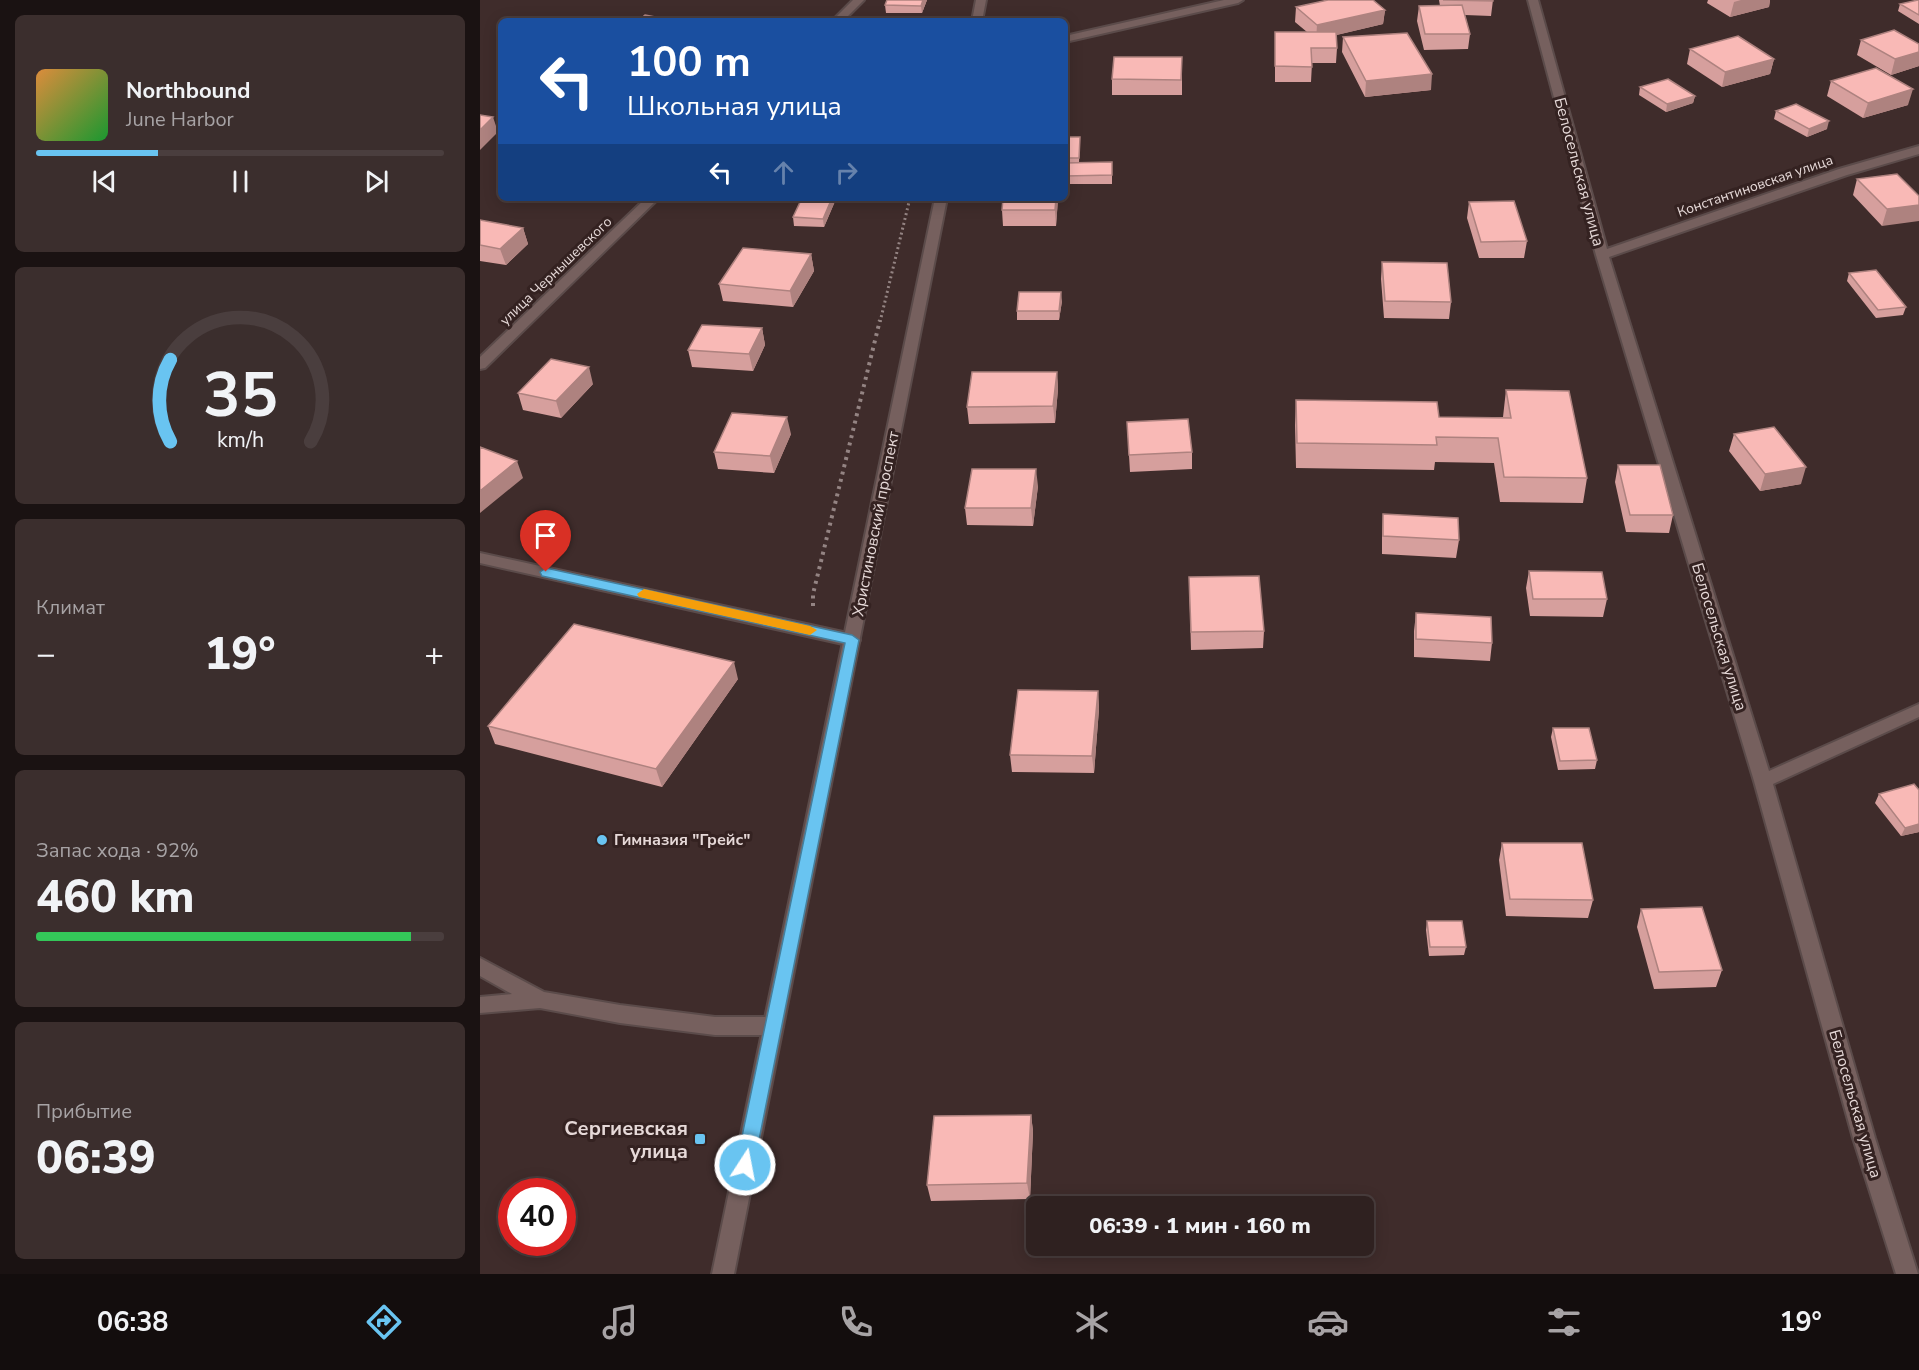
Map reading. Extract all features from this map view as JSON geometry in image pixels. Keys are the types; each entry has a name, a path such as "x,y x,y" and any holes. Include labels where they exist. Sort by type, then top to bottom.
{"street":[{"path":"840,18 859,0"},
{"path":"978,18 981,0"},
{"path":"1068,38 1238,0"},
{"name":"Белосельская улица","path":"1533,0 1602,255 1762,781 1864,1138 1907,1274"},
{"name":"Константиновская улица","path":"1602,255 1843,172 1919,150"},
{"name":"улица Чернышевского","path":"480,365 650,201"},
{"name":"Христиновский проспект","path":"723,1274 940,201"},
{"path":"480,558 852,640"},
{"path":"1762,781 1919,710"},
{"path":"480,966 540,1000"},
{"path":"480,1005 540,1000 620,1014 715,1026 773,1026"}],"path":[{"path":"812,631 813,594 909,201"}],"building":[{"path":"887,0 923,0 921,6 885,5"},
{"path":"1328,0 1373,0 1385,10 1317,25 1296,7"},
{"path":"1443,0 1493,0 1493,1"},
{"path":"1918,0 1919,15 1900,4"},
{"path":"1462,5 1470,34 1425,34 1419,6"},
{"path":"645,15 660,18 642,18"},
{"path":"1894,30 1919,44 1919,52 1895,59 1861,40"},
{"path":"1275,32 1336,32 1337,48 1311,48 1312,67 1275,66"},
{"path":"1407,33 1432,74 1366,81 1343,37"},
{"path":"1738,36 1774,59 1725,72 1690,49"},
{"path":"1114,57 1182,57 1181,80 1112,79"},
{"path":"1876,68 1913,89 1868,103 1831,81"},
{"path":"1668,79 1695,96 1667,104 1640,87"},
{"path":"1796,104 1829,121 1809,129 1776,111"},
{"path":"480,115 493,117 480,130"},
{"path":"1068,137 1080,137 1079,158 1068,158"},
{"path":"1112,162 1112,175 1068,176 1068,163"},
{"path":"1897,174 1919,196 1919,205 1887,209 1857,179"},
{"path":"801,201 831,201 823,219 793,217"},
{"path":"1003,201 1056,201 1055,210 1002,210"},
{"path":"1514,201 1527,241 1481,242 1469,202"},
{"path":"480,220 523,228 500,249 480,245"},
{"path":"743,248 811,254 790,291 719,284"},
{"path":"1382,262 1447,263 1451,302 1385,301"},
{"path":"1876,270 1906,307 1878,310 1849,273"},
{"path":"1019,292 1061,292 1059,311 1017,311"},
{"path":"702,325 762,328 749,354 688,350"},
{"path":"551,359 589,367 556,401 518,393"},
{"path":"972,372 1057,372 1053,406 967,407"},
{"path":"1506,390 1569,391 1587,478 1504,477 1498,438 1436,437 1437,445 1297,443 1296,400 1437,402 1439,417 1511,418"},
{"path":"732,413 787,417 770,456 714,452"},
{"path":"1188,419 1192,452 1129,455 1127,422"},
{"path":"1774,427 1806,467 1765,474 1734,434"},
{"path":"480,447 517,461 480,491"},
{"path":"1618,465 1660,465 1673,515 1630,515"},
{"path":"972,469 1036,469 1031,508 965,508"},
{"path":"1383,514 1458,518 1459,540 1383,536"},
{"path":"1529,571 1602,572 1607,599 1533,599"},
{"path":"1259,576 1264,631 1191,632 1189,577"},
{"path":"1416,613 1491,617 1492,643 1416,639"},
{"path":"574,624 734,662 656,769 488,726"},
{"path":"1018,690 1098,691 1092,756 1010,755"},
{"path":"1553,728 1589,728 1597,760 1560,761"},
{"path":"1914,784 1919,790 1919,824 1905,828 1879,794"},
{"path":"1502,843 1582,843 1593,900 1510,899"},
{"path":"1702,907 1722,970 1659,972 1641,909"},
{"path":"1427,921 1462,921 1466,947 1430,947"},
{"path":"1031,1115 1027,1183 927,1185 934,1116"}],"slow traffic":[{"path":"644,594 810,630"}],"place":[{"name":"Гимназия \"Грейс\"","path":"602,840"},
{"name":"Сергиевская улица","path":"700,1139"}],"route":[{"path":"546,572 852,640 745,1165"}]}
